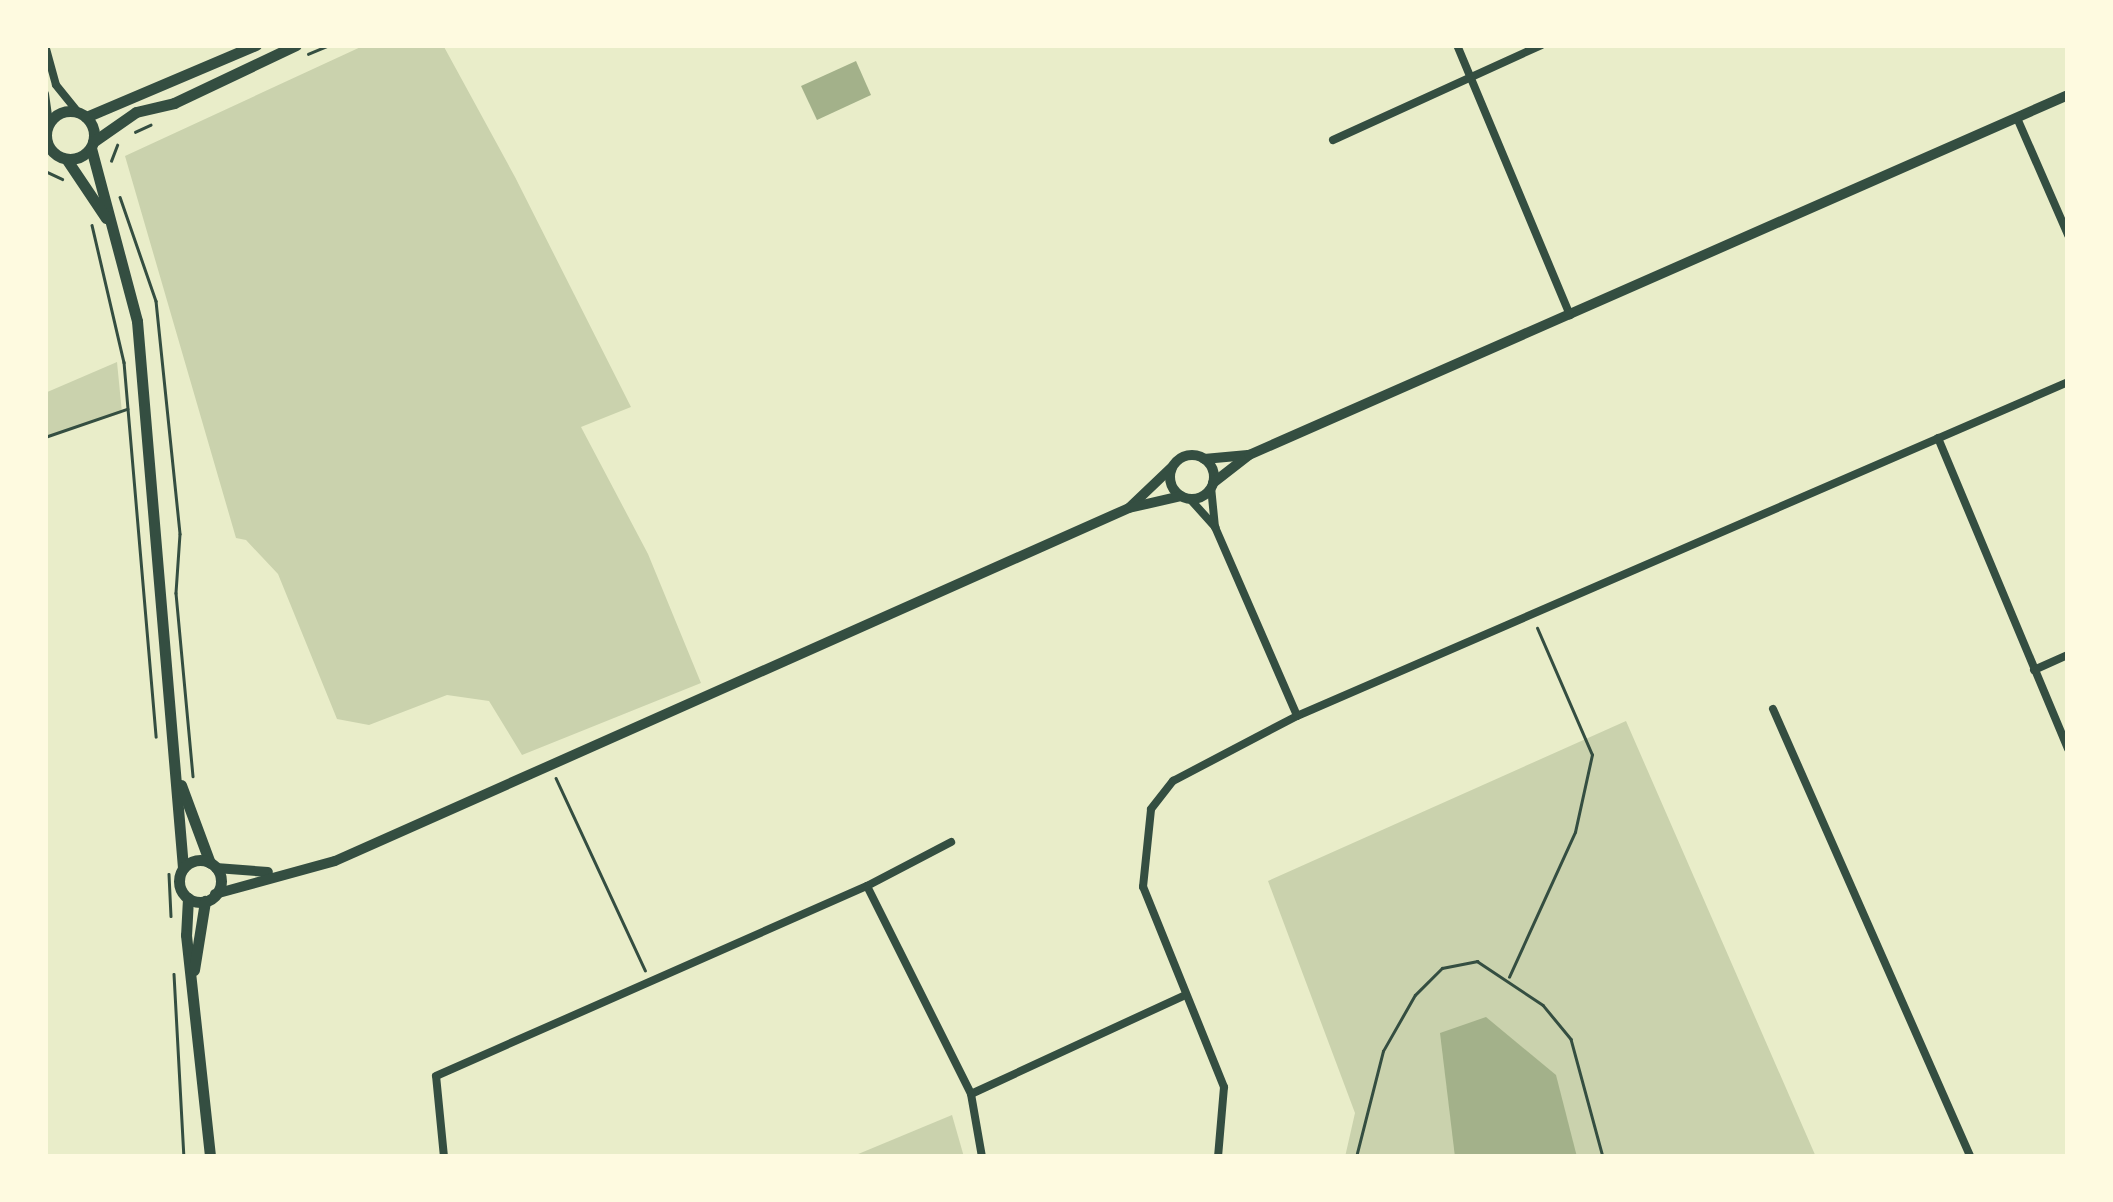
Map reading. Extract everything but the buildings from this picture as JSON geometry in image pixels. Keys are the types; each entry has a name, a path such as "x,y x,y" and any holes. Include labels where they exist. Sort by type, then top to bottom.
{"main road":[{"path":"111,226 64,159 47,144 46,128 60,113 82,114 256,45"},
{"path":"45,158 64,159 92,145 136,112 174,103 299,51"},
{"path":"82,114 137,321 177,771 183,868 179,884 188,898 210,1157"},
{"path":"177,771 213,865 194,976"},
{"path":"183,868 213,865"},
{"path":"188,898 210,898"}],"street":[{"path":"45,45 56,85 82,114"},
{"path":"1457,45 1570,314"},
{"path":"1333,140 1542,45"},
{"path":"45,94 46,128"},
{"path":"210,898 274,873 336,861 1129,508 1186,498 1212,485 1250,455 2068,95"},
{"path":"2017,118 2068,235"},
{"path":"1218,1157 1224,1088 1144,887 1151,808 1172,781 1298,716 2068,382"},
{"path":"1938,438 2068,750"},
{"path":"1129,508 1186,456 1204,459 1250,455"},
{"path":"1204,459 1212,485 1215,526 1298,716"},
{"path":"1172,467 1171,483 1215,526"},
{"path":"2034,670 2068,655"},
{"path":"1773,709 1971,1157"},
{"path":"444,1157 436,1076 867,886 951,842"},
{"path":"213,865 274,873"},
{"path":"867,886 971,1094 982,1157"},
{"path":"971,1094 1184,994"}],"path":[{"path":"299,51 330,45"},
{"path":"109,169 124,136 164,118"},
{"path":"45,172 68,182"},
{"path":"115,184 156,301 180,534 176,593 194,786"},
{"path":"90,216 116,321 128,408 158,754"},
{"path":"45,437 128,408"},
{"path":"1508,978 1576,832 1592,755 1530,613"},
{"path":"550,764 650,981"},
{"path":"169,868 172,926"},
{"path":"1356,1157 1383,1051 1416,995 1442,968 1477,961 1508,978 1572,1038 1603,1157"},
{"path":"174,964 184,1157"}],"shaded area":[{"path":"365,45 443,45 515,177 631,407 581,427 648,554 701,683 522,755 489,701 447,695 369,725 337,719 278,574 246,540 236,538 125,156"},
{"path":"856,61 871,95 817,120 801,86"},
{"path":"117,362 122,413 45,437 45,393"},
{"path":"1626,721 1816,1157 1345,1157 1355,1113 1268,881"},
{"path":"1486,1017 1556,1075 1577,1157 1455,1157 1440,1033"},
{"path":"952,1115 964,1157 851,1157"}]}
